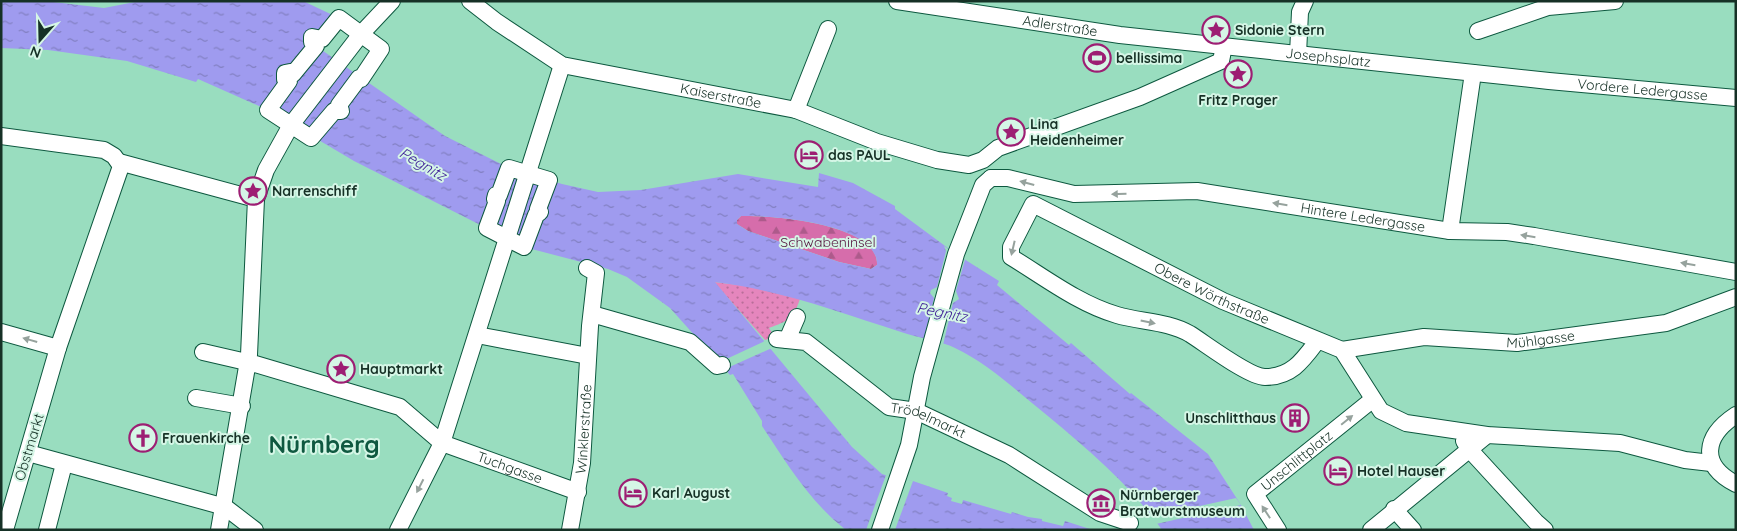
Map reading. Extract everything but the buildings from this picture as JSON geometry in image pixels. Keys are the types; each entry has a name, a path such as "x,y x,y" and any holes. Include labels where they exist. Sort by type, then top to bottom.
{"street":[{"path":"219,530 219,506 242,406 249,358 256,198 266,170 290,125 361,34 392,1"},
{"name":"Kaiserstraße","path":"470,1 497,22 562,66 796,110 877,142 936,160 969,165 983,160 998,148 1129,101 1221,61 1224,46"},
{"name":"Adlerstraße","path":"897,1 1016,20 1224,46"},
{"path":"1298,54 1300,12 1305,1"},
{"path":"1478,31 1548,7 1614,1"},
{"path":"339,18 361,34 381,49 361,79 359,78 339,105 341,112 334,111 311,138 268,110 289,81 285,79 285,73 290,72 293,74 316,46 312,42 312,37 322,39 339,18"},
{"path":"796,110 828,29"},
{"name":"Josephsplatz","path":"1224,46 1549,81"},
{"path":"398,530 442,443 562,66"},
{"path":"1450,231 1473,73"},
{"name":"Vordere Ledergasse","path":"1549,81 1736,98"},
{"path":"1,136 104,150 118,162 256,198"},
{"path":"880,530 909,446 922,377 956,254 983,185 991,178 983,160"},
{"name":"Obstmarkt","path":"5,530 58,348 120,166 118,162"},
{"path":"509,168 549,180 538,209 540,212 536,215 524,247 508,239 487,228 497,201 495,199 496,195 499,195 509,168"},
{"name":"Hintere Ledergasse","path":"991,178 1008,178 1074,194 1197,191 1450,231 1507,232 1534,236 1736,272"},
{"name":"Obere Wörthstraße","path":"1318,340 1291,372 1283,375 1263,377 1250,372 1178,328 1116,315 1084,302 1011,257 1010,247 1033,204 1216,298 1318,340 1342,350"},
{"name":"Winklerstraße","path":"570,530 582,463 588,356 596,273 587,268"},
{"name":"Mühlgasse","path":"1342,350 1424,337 1516,343 1666,323 1736,297"},
{"name":"Trödelmarkt","path":"797,317 782,340 806,342 889,407 916,411 1009,455 1100,513 1130,523"},
{"path":"591,320 690,342 717,366 722,365"},
{"path":"1,332 58,348"},
{"path":"477,335 588,356"},
{"path":"1342,350 1372,404 1381,411 1406,423 1487,435 1620,443 1685,460 1711,463"},
{"path":"203,352 249,358 400,407 442,443"},
{"path":"196,398 242,406"},
{"name":"Unschlittplatz","path":"1278,530 1255,494 1372,404"},
{"path":"1736,415 1715,433 1710,447 1711,463 1714,468 1736,484"},
{"path":"1371,530 1388,510 1466,444 1487,435"},
{"name":"Tuchgasse","path":"442,443 578,492"},
{"path":"1466,444 1545,530"},
{"path":"28,453 219,506 255,530"},
{"path":"47,530 64,464"},
{"path":"1388,510 1413,530"}],"green space":[{"name":"Schwabeninsel","path":"741,216 797,220 820,224 842,231 861,239 873,251 877,265 871,269 839,262 748,231 737,224 737,220"}],"shaded area":[{"path":"714,282 747,286 800,299 795,311 789,318 769,328 775,337 765,340"}],"water":[{"name":"Pegnitz","path":"1,1 45,1 104,8 140,1 303,1 339,18 316,46 445,136 509,168 562,184 598,192 641,190 738,174 818,187 819,173 853,183 895,206 895,209 956,254 999,281 997,285 1069,345 1071,343 1130,394 1208,454 1241,505 1254,530 1162,530 1134,495 1102,462 995,373 976,359 955,348 786,296 715,282 852,447 882,474 913,481 948,493 947,496 952,498 951,501 962,504 963,500 1063,526 1065,521 1093,530 846,530 810,495 790,468 762,426 762,421 733,374 730,375 670,308 627,277 608,269 524,247 354,161 268,110 198,79 196,82 127,61 48,50 1,48","holes":["741,216 821,224 842,231 861,239 873,251 877,265 871,269 839,262 748,231 737,224 737,220"]}],"pier":[{"path":"944,246 965,260 956,291 959,299 953,303 943,345 924,339 934,298 930,293 931,290 937,287 946,251"},
{"path":"767,340 772,348 725,369 720,362"},
{"path":"886,475 913,481 895,530 866,530"},
{"path":"1236,498 1241,505 1156,524 1150,517"}],"place":[{"name":"Sidonie Stern","path":"1216,30"},
{"name":"bellissima","path":"1097,58"},
{"name":"Fritz Prager","path":"1238,74"},
{"name":"Lina Heidenheimer","path":"1011,132"},
{"name":"das PAUL","path":"809,155"},
{"name":"Narrenschiff","path":"253,191"},
{"name":"Hauptmarkt","path":"341,369"},
{"name":"Unschlitthaus","path":"1295,418"},
{"name":"Frauenkirche","path":"143,438"},
{"name":"Hotel Hauser","path":"1338,471"},
{"name":"Karl August","path":"633,493"},
{"name":"Nürnberger Bratwurstmuseum","path":"1101,503"}],"district":[{"name":"Nürnberg","path":"324,444"}]}
